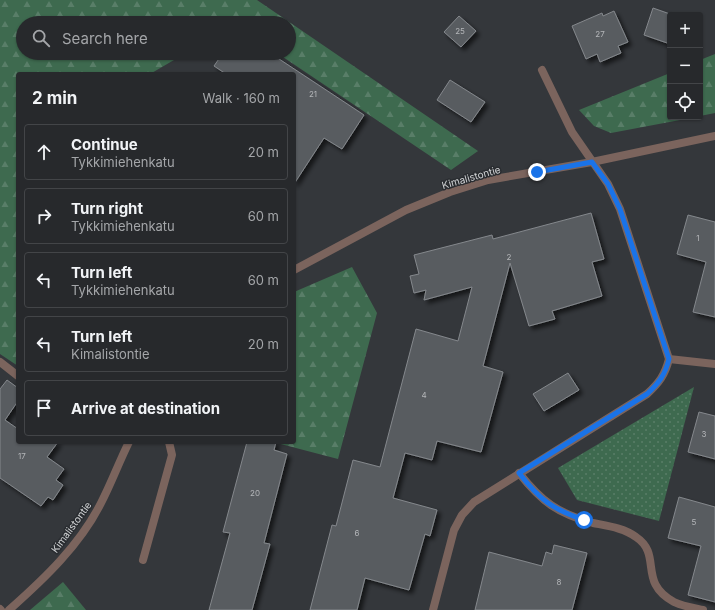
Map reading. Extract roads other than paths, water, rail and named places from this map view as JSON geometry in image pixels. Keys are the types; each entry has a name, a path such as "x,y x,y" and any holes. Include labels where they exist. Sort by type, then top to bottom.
{"street":[{"path":"433,610 454,530 462,515 474,502 647,394 659,384 669,359 620,209 608,184 572,132 542,70"},
{"name":"Kimalistontie","path":"296,269 406,210 450,192 488,180 592,162 715,136"},
{"path":"669,359 715,364"},
{"path":"0,362 16,374"},
{"name":"Kimalistontie","path":"10,610 61,559 81,534 101,504 128,444"},
{"path":"143,560 172,455 169,444"},
{"path":"519,473 534,492 547,504 564,513 624,530 637,537 646,546 651,558 651,573 655,586 663,595 675,602 703,610"}]}
